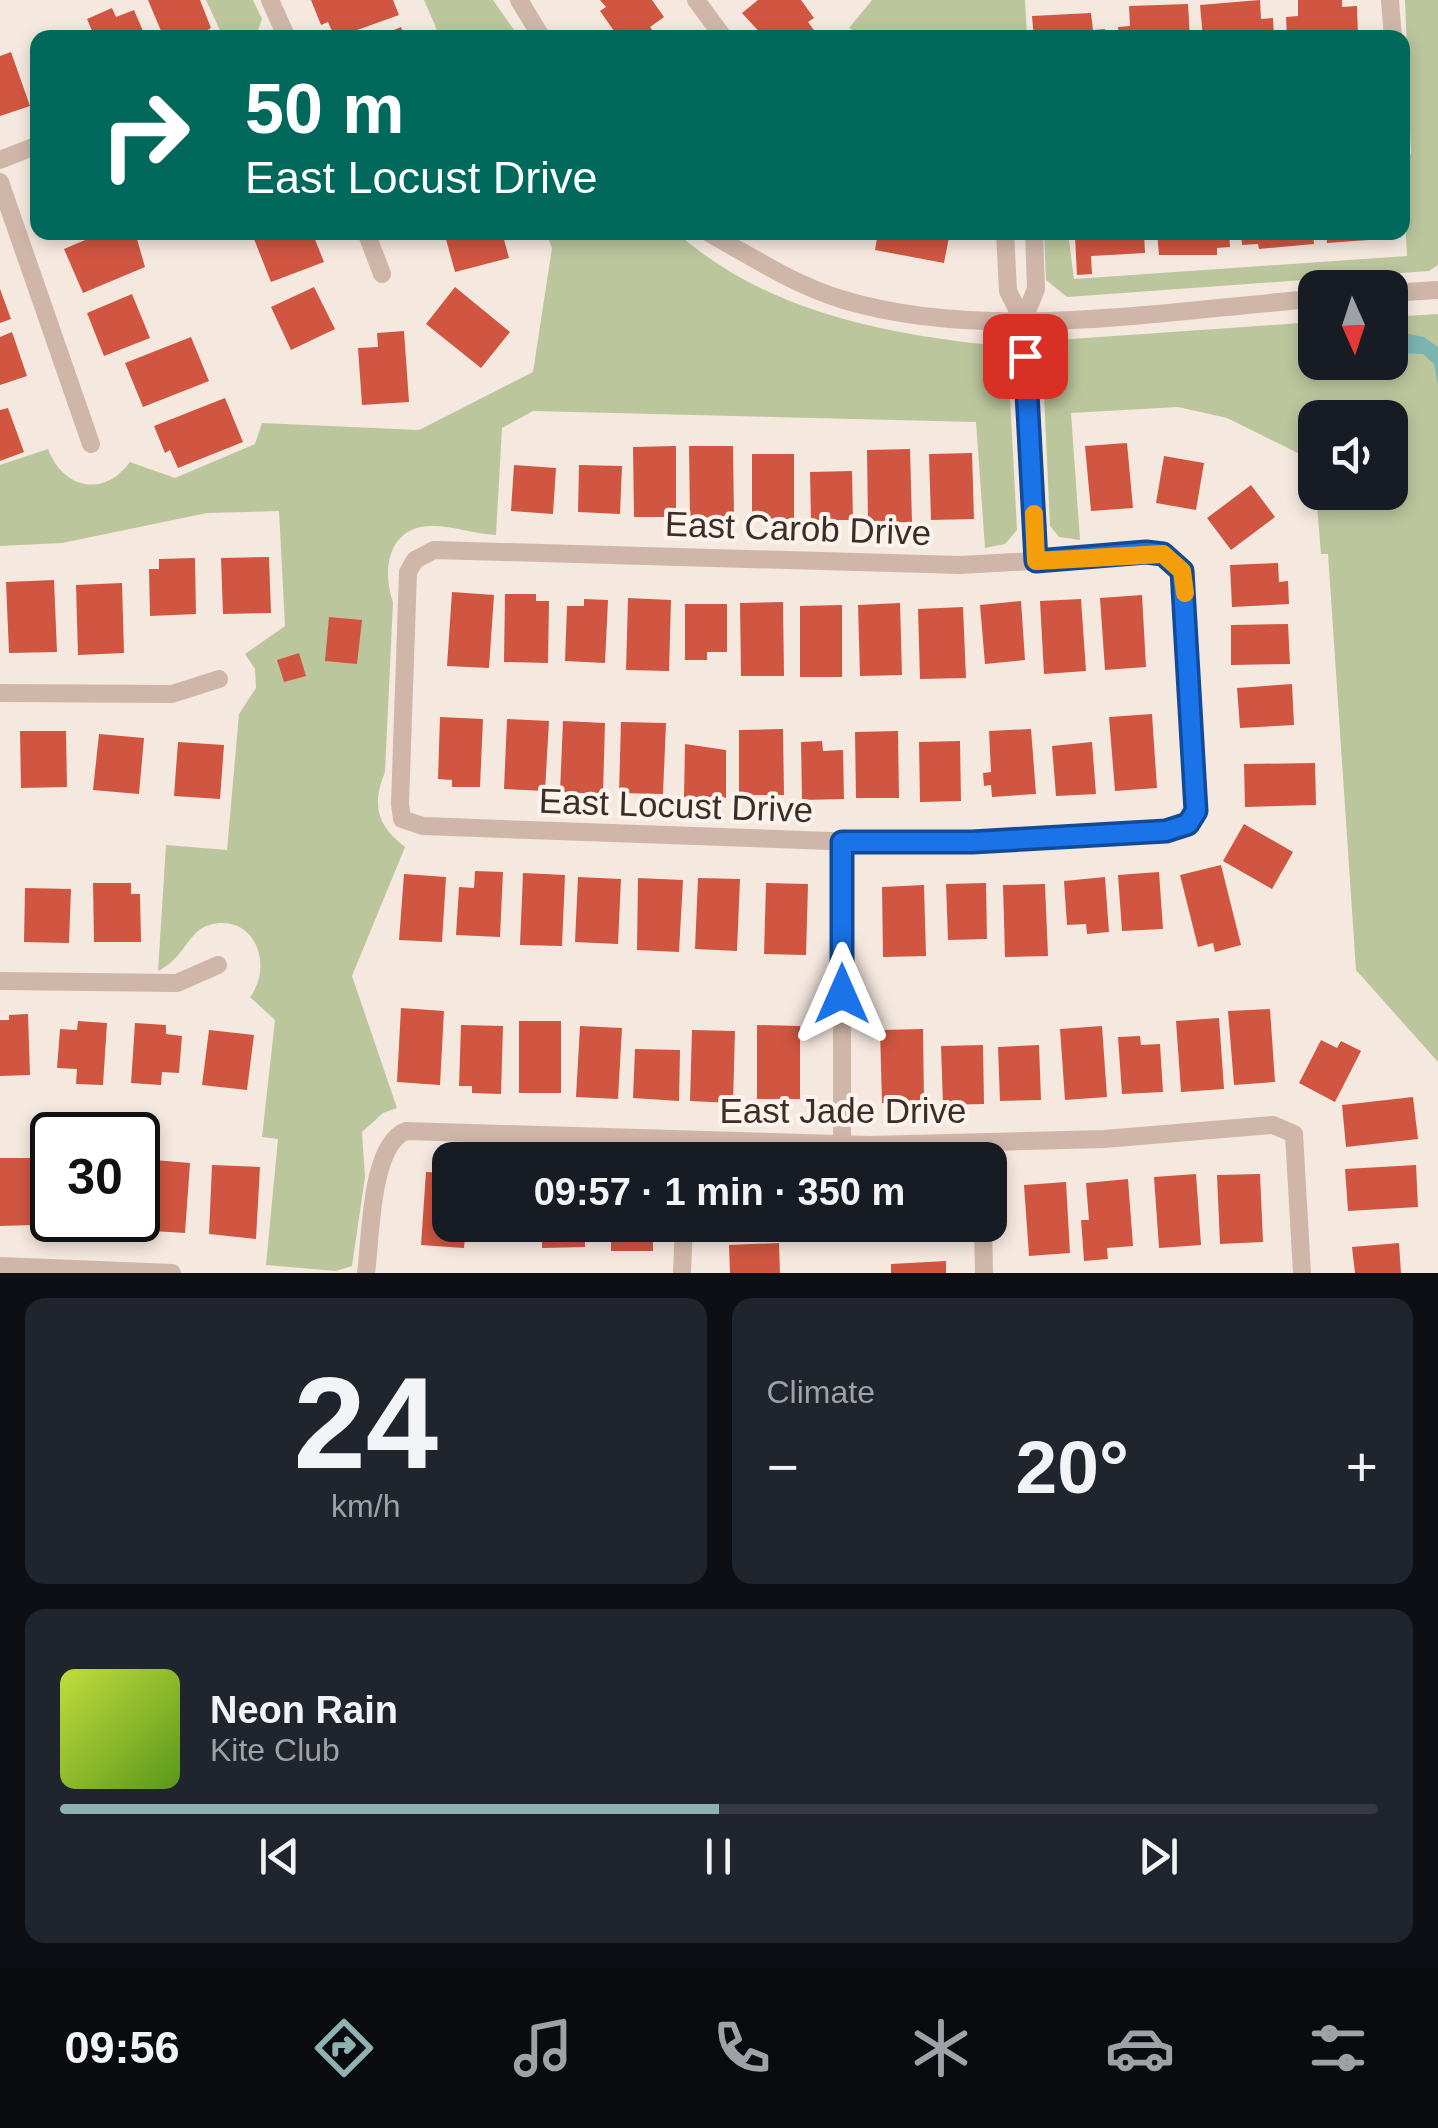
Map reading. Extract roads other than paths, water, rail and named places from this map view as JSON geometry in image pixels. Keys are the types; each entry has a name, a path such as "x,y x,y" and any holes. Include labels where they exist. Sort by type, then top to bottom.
{"street":[{"path":"270,0 283,30"},
{"path":"518,0 537,30"},
{"path":"696,0 718,30"},
{"path":"1390,0 1392,30"},
{"path":"0,160 30,148"},
{"path":"0,182 91,444"},
{"path":"369,240 382,274"},
{"path":"722,240 800,284 841,299 940,320 1023,321 1298,300"},
{"path":"1005,240 1008,291 1023,321 1036,561"},
{"path":"1023,321 1036,289 1034,240"},
{"path":"1408,292 1438,290"},
{"name":"East Carob Drive","path":"402,818 408,572 414,560 434,550 828,564 1036,561 1146,552 1163,554 1178,564 1185,578 1198,800 1188,824"},
{"path":"0,692 172,694 219,680"},
{"name":"East Locust Drive","path":"402,818 423,826 462,830 842,842 991,841 1166,831 1188,824"},
{"path":"842,842 842,1142"},
{"path":"0,981 176,983 218,965"},
{"name":"East Jade Drive","path":"1007,1150 1273,1125 1294,1134 1302,1273"},
{"name":"East Jade Drive","path":"366,1273 377,1183 392,1139 410,1130 576,1142"},
{"path":"682,1273 683,1242"},
{"path":"983,1242 984,1273"},
{"path":"0,1266 172,1273"}],"water":[{"path":"1408,334 1424,337 1438,347 1438,385 1434,364 1423,354 1408,354"}]}
